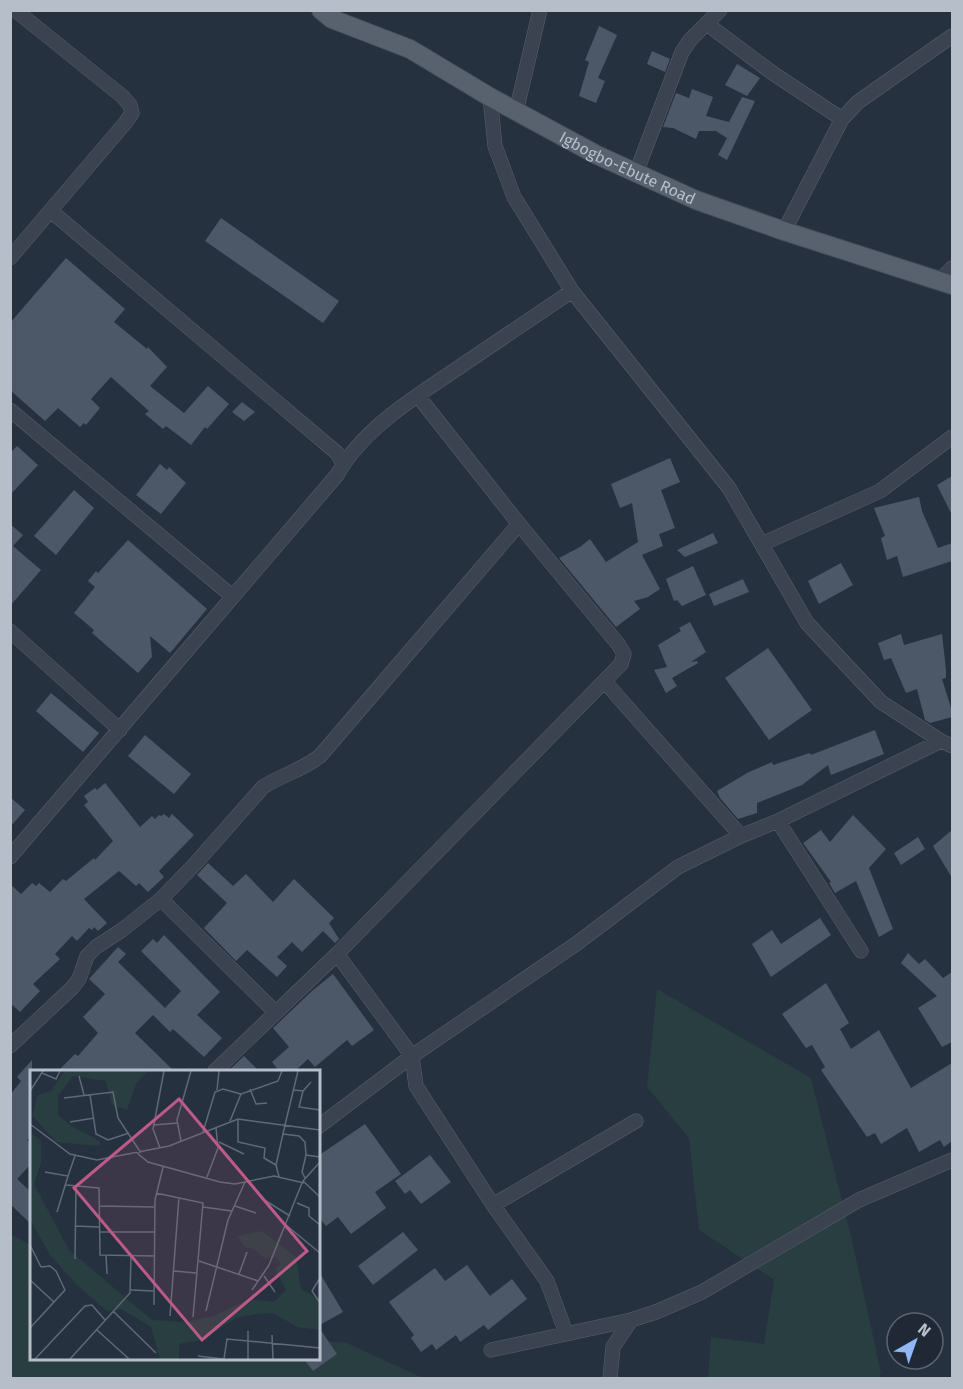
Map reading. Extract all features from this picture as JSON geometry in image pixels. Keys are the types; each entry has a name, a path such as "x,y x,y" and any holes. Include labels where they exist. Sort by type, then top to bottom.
{"main road":[{"name":"Igbogbo-Ebute Road","path":"321,10 332,19 410,49 516,112 597,155 696,200 946,283"}],"street":[{"path":"10,258 132,113 130,105 122,96 15,10"},
{"path":"516,112 540,10"},
{"path":"636,173 682,52 690,40 720,10"},
{"path":"707,24 774,74 842,119"},
{"path":"784,231 842,119 858,102 952,36"},
{"path":"490,97 495,146 514,197 572,291 729,488 807,623 881,702 947,744"},
{"path":"51,211 337,453 343,464"},
{"path":"946,283 952,268"},
{"path":"10,857 337,475 343,464 377,427 418,396 572,291"},
{"path":"216,1070 338,954 605,682 621,664 624,654 418,396"},
{"path":"10,410 232,596"},
{"path":"762,544 880,491 952,436"},
{"path":"10,1046 72,988 79,979 87,956 162,899 263,787 275,779 305,768 320,756 519,524"},
{"path":"10,631 120,730"},
{"path":"605,682 741,836"},
{"path":"320,1125 412,1056 576,944 678,867 741,836 947,744"},
{"path":"778,821 861,951"},
{"path":"162,899 275,1012"},
{"path":"338,954 412,1056 416,1086 493,1205 547,1281 566,1333"},
{"path":"493,1205 636,1121"},
{"path":"490,1350 631,1320 656,1312 702,1292 859,1200 952,1160"},
{"path":"610,1378 613,1347 631,1320"}],"green space":[{"path":"657,989 811,1078 852,1240 881,1373 879,1378 708,1378 711,1337 764,1344 774,1280 699,1230 689,1138 647,1087"},
{"path":"10,1234 30,1244 30,1359 320,1359 320,1340 347,1343 423,1378 11,1378"}],"building":[{"path":"599,26 617,35 598,78 605,81 596,103 579,96 589,62 585,60"},
{"path":"652,51 670,59 665,72 647,64"},
{"path":"737,64 760,78 747,96 725,85"},
{"path":"692,89 713,97 706,116 729,122 742,97 755,101 727,160 718,155 727,138 716,131 699,131 696,139 673,128 663,127 676,93 689,98"},
{"path":"221,218 339,301 323,323 205,241"},
{"path":"66,258 125,309 114,322 147,349 148,347 167,367 150,386 184,413 208,386 229,404 207,429 205,427 191,445 166,426 163,429 145,414 149,411 111,377 91,399 100,408 86,425 84,423 80,427 58,408 45,421 10,390 10,323"},
{"path":"242,402 255,412 244,421 232,412"},
{"path":"17,446 38,465 10,495 10,453"},
{"path":"670,458 680,482 661,490 675,528 659,534 663,546 642,555 660,589 648,597 634,601 640,609 616,627 559,558 590,539 606,562 638,542 632,503 620,508 611,484"},
{"path":"160,464 167,470 169,467 186,483 161,514 136,495"},
{"path":"952,476 952,515 937,485"},
{"path":"74,490 94,508 56,555 34,536"},
{"path":"919,497 922,511 938,548 952,543 952,561 903,577 897,556 887,560 881,538 885,536 874,508"},
{"path":"10,524 23,535 13,546 41,570 10,606"},
{"path":"713,533 718,543 685,557 677,550"},
{"path":"128,540 207,609 170,653 150,636 152,657 138,673 92,633 94,630 74,613 95,587 88,581"},
{"path":"841,563 853,585 819,604 808,581"},
{"path":"693,566 706,595 682,606 677,600 674,601 666,579"},
{"path":"743,579 749,592 714,606 709,594"},
{"path":"690,622 706,652 691,662 697,661 698,663 672,678 677,686 666,693 654,670 667,667 658,645 681,631 679,628"},
{"path":"901,634 904,645 942,634 946,678 942,679 952,717 930,723 925,720 917,689 906,693 891,658 884,660 878,643"},
{"path":"768,648 812,710 769,740 725,678"},
{"path":"51,693 99,733 83,752 36,711"},
{"path":"875,730 884,754 831,775 828,765 802,785 757,803 757,813 738,819 720,798 717,791 747,773 772,762 773,765 810,753 811,755"},
{"path":"145,735 191,774 174,794 128,756"},
{"path":"105,783 140,827 152,816 155,819 164,814 169,818 172,814 194,835 159,871 164,877 148,892 139,883 136,886 119,871 84,899 107,923 98,931 94,927 92,930 89,928 77,941 72,936 55,954 60,959 33,984 40,991 20,1012 10,1003 10,884 21,894 32,883 36,886 39,883 50,892 63,879 66,881 94,858 95,860 113,841 84,805 88,802 84,796"},
{"path":"10,797 25,810 10,827"},
{"path":"853,815 886,849 869,868 893,929 879,937 856,881 835,893 829,883 831,882 803,843 821,830 830,842"},
{"path":"952,830 952,878 933,846"},
{"path":"918,837 925,849 901,865 894,853"},
{"path":"208,863 233,886 246,874 273,902 294,879 334,918 329,923 339,939 335,943 323,931 302,952 292,942 277,957 287,966 277,977 247,950 236,961 204,928 227,903 197,875"},
{"path":"820,918 831,935 771,977 752,944 772,930 781,944"},
{"path":"164,935 220,992 197,1015 222,1038 204,1057 173,1029 170,1032 153,1015 135,1033 173,1070 59,1070 75,1054 78,1056 98,1033 83,1017 105,994 89,979 118,947 126,954 118,962 165,1008 181,991 141,951 153,939 157,943"},
{"path":"908,953 919,964 925,959 943,978 952,972 952,1042 942,1047 918,1008 937,996 901,963"},
{"path":"333,974 374,1030 352,1046 347,1040 315,1067 308,1059 296,1070 278,1070 272,1062 289,1047 273,1028"},
{"path":"826,983 849,1023 840,1029 851,1049 879,1030 911,1088 952,1063 952,1141 944,1147 940,1140 919,1152 907,1128 881,1144 875,1133 867,1137 821,1070 825,1067 812,1045 806,1048 782,1014"},
{"path":"244,1056 258,1070 229,1070"},
{"path":"32,1060 30,1137 27,1140 30,1143 30,1165 17,1179 30,1191 30,1223 10,1204 10,1095 21,1081 17,1077"},
{"path":"365,1124 401,1174 375,1192 386,1208 351,1234 338,1217 326,1226 320,1218 320,1155"},
{"path":"430,1155 451,1182 421,1204 410,1190 405,1194 395,1181"},
{"path":"403,1232 418,1250 373,1285 358,1266"},
{"path":"467,1265 490,1296 512,1279 527,1299 488,1330 484,1325 460,1342 456,1335 436,1350 432,1344 421,1352 411,1338 414,1335 389,1302 435,1268 445,1281"},
{"path":"320,1273 343,1312 320,1325"},
{"path":"320,1329 337,1354 313,1371 304,1359 320,1359"}]}
